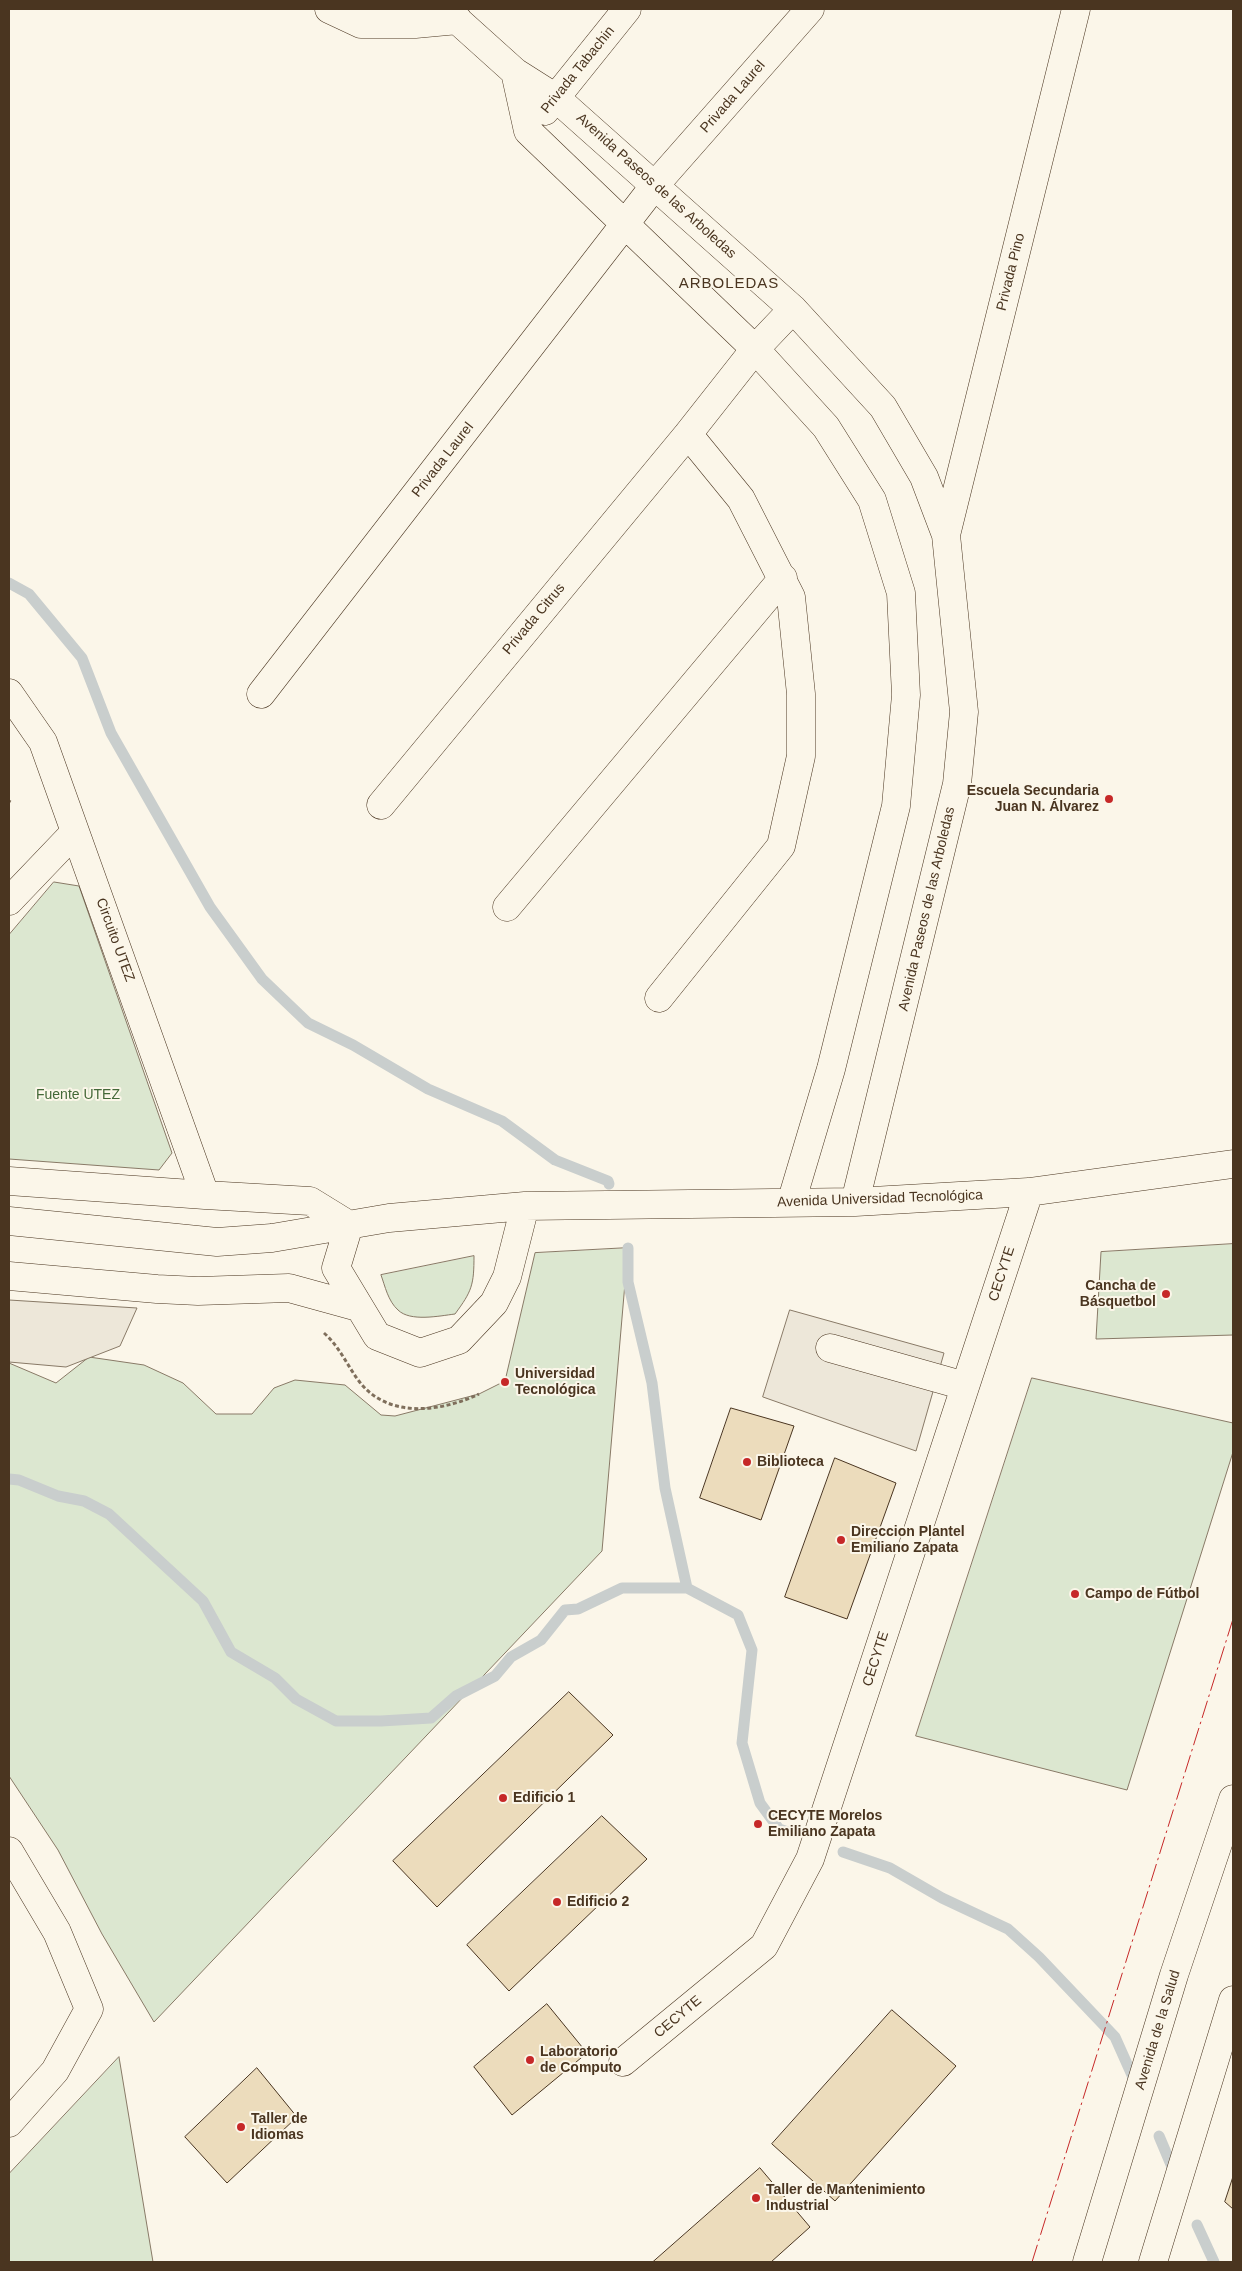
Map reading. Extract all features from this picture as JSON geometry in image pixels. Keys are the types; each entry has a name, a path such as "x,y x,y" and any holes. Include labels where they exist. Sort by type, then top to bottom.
{"street":[{"path":"329,9 361,24 415,24 451,14"},
{"name":"Privada Tabachin","path":"528,131 627,9"},
{"name":"Privada Laurel","path":"261,694 655,185 810,9"},
{"name":"Privada Pino","path":"946,535 1076,9"},
{"name":"Avenida Paseos de las Arboledas","path":"451,14 515,72 556,98 793,309 884,407 924,477 946,535 964,712 957,784 855,1202"},
{"path":"515,72 528,131 624,226 755,350 826,426 872,500 901,593 906,695 896,806 831,1069 791,1203"},
{"name":"Privada Citrus","path":"381,805 688,434 755,350 793,309"},
{"path":"660,998 781,846 802,756 801,694 791,597 742,499 688,434"},
{"path":"507,907 783,578"},
{"name":"Circuito UTEZ","path":"9,693 44,742 205,1195"},
{"path":"9,902 75,832"},
{"name":"Avenida Universidad Tecnológica","path":"348,1225 389,1218 526,1206 855,1202 1028,1192 1233,1164"},
{"path":"9,1181 310,1201 348,1225"},
{"name":"CECYTE","path":"624,2062 764,1946 810,1859 1028,1192"},
{"path":"348,1225 336,1268 377,1336 420,1354 460,1340 494,1303 508,1277 526,1206"},
{"path":"9,1221 217,1242 272,1238 348,1225"},
{"path":"9,1276 165,1290 289,1288 358,1307"},
{"path":"830,1348 965,1386"},
{"name":"Avenida de la Salud","path":"1087,2262 1174,1975 1233,1799"},
{"path":"9,1851 57,1932 89,2009 55,2071 9,2123"},
{"path":"1153,2262 1233,2000"}],"path":[{"path":"323,1332 336,1343 361,1384 373,1397 389,1403 419,1409 436,1409 479,1394"}],"green space":[{"name":"Fuente UTEZ","path":"54,882 79,886 172,1153 159,1170 9,1159 9,935"},
{"name":"Cancha de Básquetbol","path":"1233,1244 1233,1335 1096,1339 1101,1252"},
{"path":"628,1248 602,1551 154,2022 102,1934 58,1850 9,1776 9,1363 56,1383 89,1357 144,1365 183,1383 216,1414 252,1414 274,1388 295,1380 345,1385 381,1415 395,1416 479,1394 505,1381 535,1253"},
{"path":"474,1256 471,1287 455,1314 417,1317 403,1314 392,1302 381,1275"},
{"name":"Campo de Fútbol","path":"1032,1378 1233,1423 1233,1452 1127,1790 916,1736"},
{"path":"119,2057 153,2262 9,2262 9,2174"}],"shaded area":[{"path":"9,1300 137,1308 120,1346 66,1367 9,1362"},
{"path":"790,1310 944,1353 916,1451 763,1397"}],"building":[{"name":"Biblioteca","path":"731,1408 794,1426 761,1520 700,1498"},
{"name":"Direccion Plantel Emiliano Zapata","path":"835,1458 896,1483 847,1619 785,1597"},
{"name":"Edificio 1","path":"569,1692 613,1735 437,1907 393,1861"},
{"name":"Edificio 2","path":"602,1816 647,1859 509,1991 467,1945"},
{"name":"Laboratorio de Computo","path":"547,2004 587,2053 512,2115 474,2067"},
{"path":"892,2010 956,2066 835,2201 772,2144"},
{"name":"Taller de Idiomas","path":"257,2068 297,2117 227,2183 185,2137"},
{"name":"Taller de Mantenimiento Industrial","path":"760,2168 810,2227 771,2262 653,2262"},
{"path":"1233,2177 1233,2209 1225,2202"}],"waterway":[{"path":"9,583 29,594 82,658 111,733 210,907 262,979 308,1023 353,1045 428,1089 502,1121 555,1160 608,1181 609,1184"},
{"path":"628,1248 628,1282 652,1383 665,1488 687,1588 738,1615 752,1650 742,1743 760,1803 779,1829 788,1832"},
{"path":"9,1479 19,1480 58,1496 84,1501 109,1514 203,1601 231,1652 275,1678 296,1699 336,1721 431,1718 456,1696 495,1676 511,1657 541,1640 565,1610 578,1609 622,1588 687,1588"},
{"path":"843,1852 890,1868 942,1898 1008,1929 1039,1957 1115,2037 1136,2084"},
{"path":"1159,2136 1175,2174"},
{"path":"1197,2225 1214,2262"}],"power":[{"path":"1032,2262 1233,1619"}],"place":[{"name":"Escuela Secundaria Juan N. Álvarez","path":"1109,799"},
{"name":"Cancha de Básquetbol","path":"1166,1294"},
{"name":"Universidad Tecnológica","path":"505,1382"},
{"name":"Biblioteca","path":"747,1462"},
{"name":"Direccion Plantel Emiliano Zapata","path":"841,1540"},
{"name":"Campo de Fútbol","path":"1075,1594"},
{"name":"Edificio 1","path":"503,1798"},
{"name":"CECYTE Morelos Emiliano Zapata","path":"758,1824"},
{"name":"Edificio 2","path":"557,1902"},
{"name":"Laboratorio de Computo","path":"530,2060"},
{"name":"Taller de Idiomas","path":"241,2127"},
{"name":"Taller de Mantenimiento Industrial","path":"756,2198"}],"district":[{"name":"ARBOLEDAS","path":"729,284"}]}
